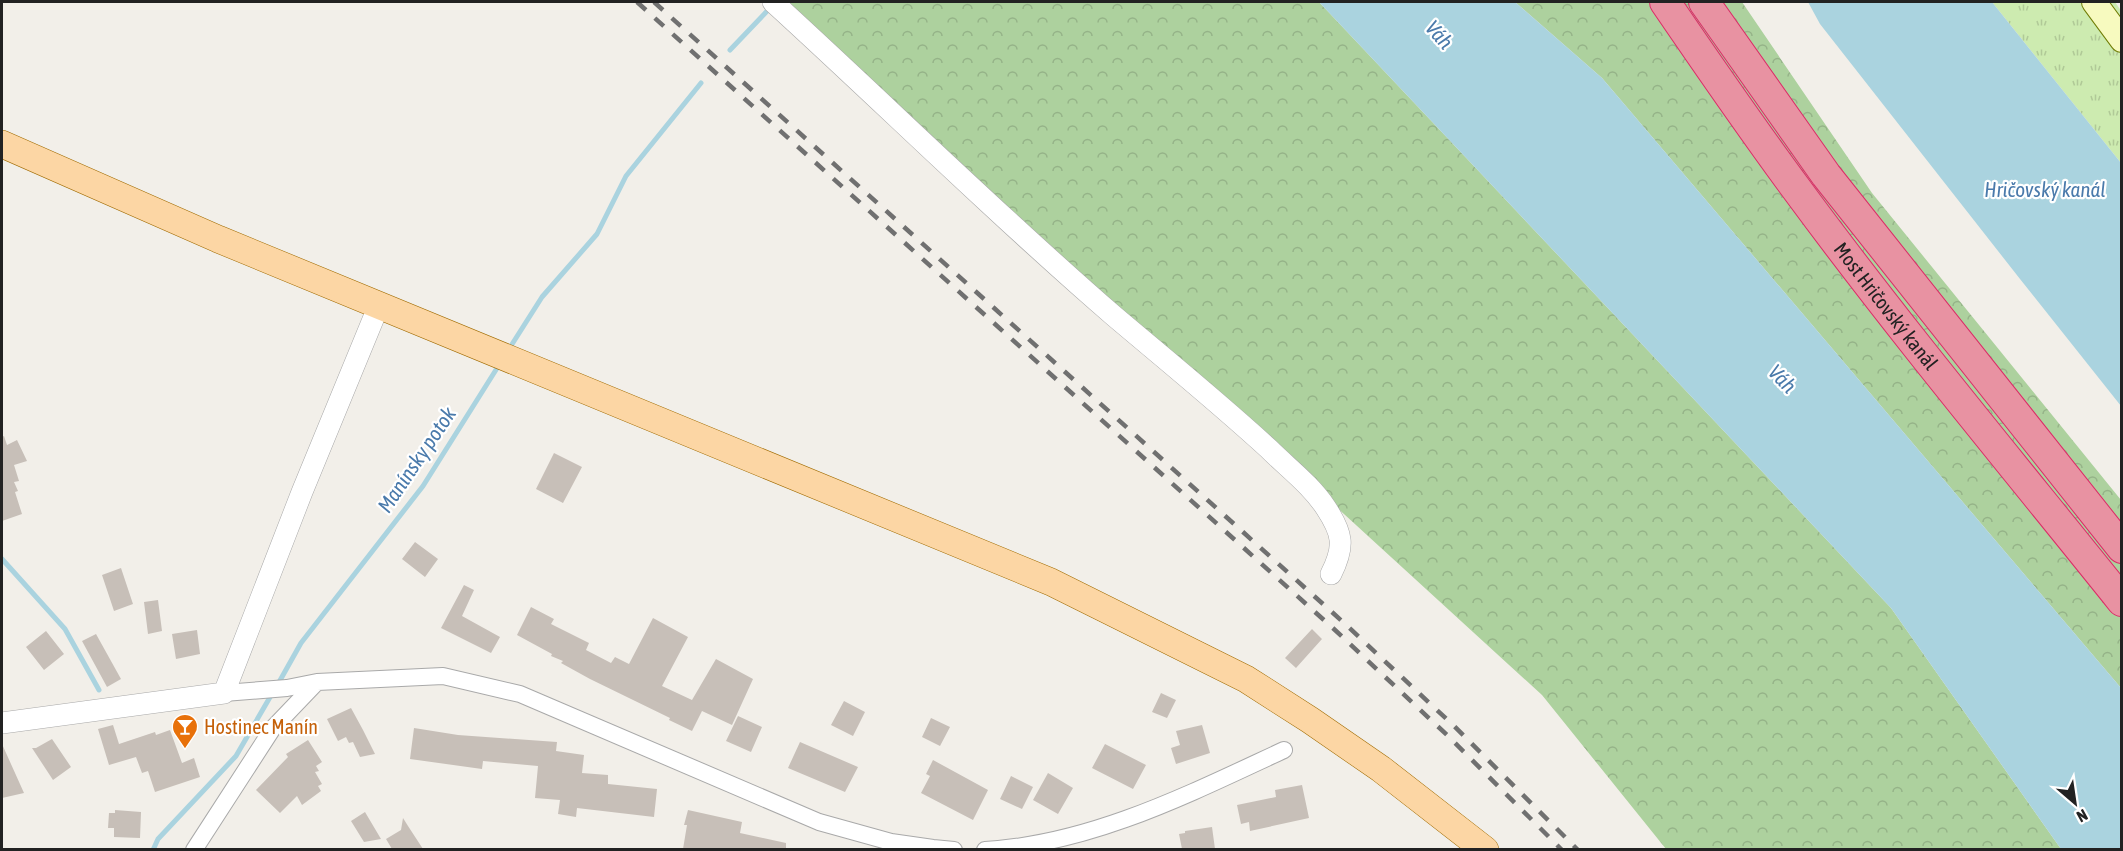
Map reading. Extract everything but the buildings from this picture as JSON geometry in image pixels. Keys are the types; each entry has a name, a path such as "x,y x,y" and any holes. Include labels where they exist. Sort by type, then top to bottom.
{"highway":[{"name":"Most Hričovský kanál","path":"1665,2 1735,105 1799,193 2121,601"},
{"name":"Most Hričovský kanál","path":"1704,2 1826,175 2121,548"}],"main road":[{"path":"2094,2 2121,40"},
{"path":"2,144 218,239 1051,582 1246,679 1381,769 1485,849"}],"street":[{"path":"773,2 1104,307 1230,414 1312,490 1324,505 1340,533 1342,547 1331,574"},
{"path":"224,693 302,492 379,305"},
{"path":"2,723 317,682 442,676 520,694 819,822 891,842 954,849"},
{"path":"194,849 273,728 317,682"},
{"path":"985,849 1039,843 1135,816 1190,794 1284,750"}],"green space":[{"path":"787,2 1319,2 1891,608 2061,849 1666,849 1542,695 787,5"},
{"path":"1515,2 1742,2 1872,193 2121,500 2121,688 1602,78"},
{"path":"1992,2 2115,2 2122,12 2121,163"}],"water":[{"name":"Váh","path":"1319,2 1515,2 1602,78 2121,688 2121,849 2061,849 1891,608"},
{"name":"Hričovský kanál","path":"1808,2 1992,2 2121,163 2121,406 1820,24"}],"waterway":[{"name":"Manínsky potok","path":"730,50 770,8"},
{"name":"Manínsky potok","path":"509,349 542,297 597,234 626,176 701,83"},
{"name":"Manínsky potok","path":"278,684 301,643 423,486 499,365"},
{"path":"2,559 65,629 99,690"},
{"name":"Manínsky potok","path":"153,850 158,839 236,756 273,692"}],"railway":[{"path":"637,2 1335,630 1447,735 1562,850"},
{"path":"654,2 1343,622 1454,726 1578,850"}],"place":[{"name":"Hostinec Manín","path":"185,750"}]}
